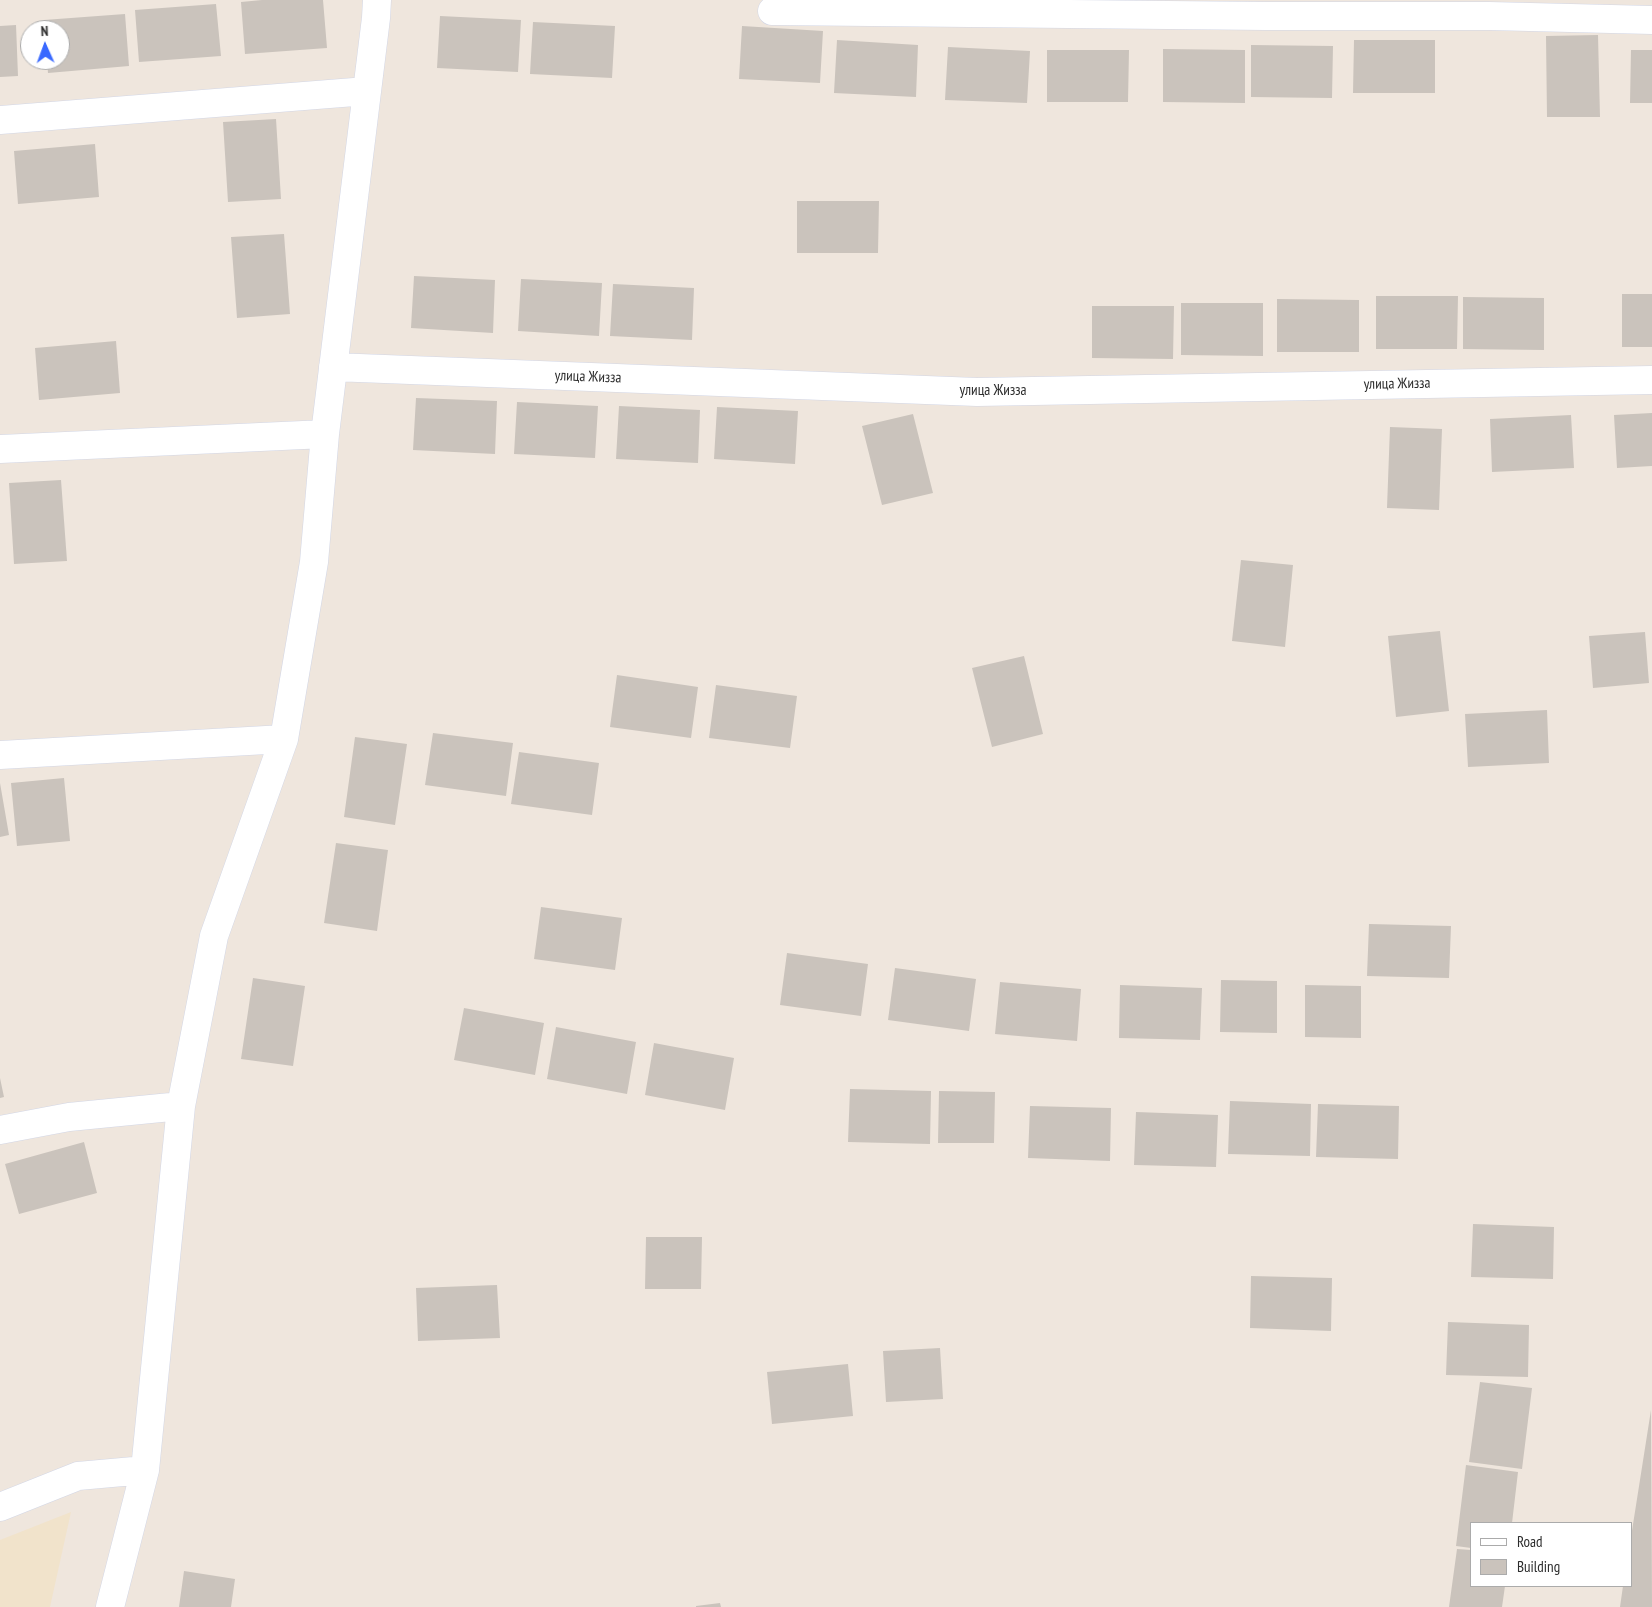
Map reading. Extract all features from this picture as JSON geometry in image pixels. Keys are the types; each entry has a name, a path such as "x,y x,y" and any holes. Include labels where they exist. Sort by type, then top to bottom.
{"street":[{"path":"110,1607 145,1470 181,1106 214,936 284,739 314,562 325,434 377,0"},
{"path":"772,12 1489,16 1652,20"},
{"path":"0,120 367,91"},
{"name":"улица Жизза","path":"334,367 977,392 1652,380"},
{"path":"0,449 325,434"},
{"path":"0,755 284,739"},
{"path":"0,1130 69,1117 181,1106"},
{"path":"0,1507 78,1476 145,1470"}],"shaded area":[{"path":"71,1512 50,1607 0,1607 0,1540"}],"building":[{"path":"323,0 327,48 245,54 241,2"},
{"path":"216,4 221,56 139,62 135,10"},
{"path":"125,14 129,66 48,73 48,70 70,70 70,20 44,20"},
{"path":"440,16 521,20 518,72 437,68"},
{"path":"533,22 615,26 612,78 530,74"},
{"path":"16,25 18,76 0,77 0,26"},
{"path":"742,26 823,31 820,83 739,79"},
{"path":"1598,35 1600,117 1547,117 1546,36"},
{"path":"837,40 918,45 916,97 834,93"},
{"path":"1354,40 1435,40 1435,93 1353,93"},
{"path":"1251,45 1333,46 1332,98 1251,97"},
{"path":"948,47 1030,51 1027,103 945,100"},
{"path":"1163,49 1245,50 1245,103 1163,102"},
{"path":"1047,50 1129,50 1128,102 1047,102"},
{"path":"1631,50 1652,50 1652,103 1630,103"},
{"path":"276,119 281,199 228,202 223,122"},
{"path":"95,144 99,197 18,204 14,151"},
{"path":"797,201 879,201 878,253 797,253"},
{"path":"284,234 290,314 237,318 231,237"},
{"path":"414,276 495,280 493,333 411,328"},
{"path":"521,279 602,283 599,336 518,331"},
{"path":"613,284 694,288 692,340 610,336"},
{"path":"1622,294 1652,294 1652,347 1622,347"},
{"path":"1376,296 1458,296 1457,349 1376,349"},
{"path":"1463,297 1544,298 1544,350 1463,349"},
{"path":"1277,299 1359,300 1359,352 1277,352"},
{"path":"1181,303 1263,303 1263,356 1181,355"},
{"path":"1092,306 1174,306 1173,359 1092,358"},
{"path":"116,341 120,393 39,400 35,348"},
{"path":"416,398 497,401 495,454 413,450"},
{"path":"517,402 598,406 595,458 514,454"},
{"path":"619,406 700,410 698,463 616,459"},
{"path":"717,407 798,411 795,464 714,459"},
{"path":"1652,413 1652,466 1617,468 1614,415"},
{"path":"913,414 933,493 882,505 862,426"},
{"path":"1571,415 1574,468 1492,472 1490,419"},
{"path":"1390,427 1442,429 1439,510 1387,508"},
{"path":"61,480 67,561 14,564 9,483"},
{"path":"1241,560 1293,565 1285,647 1232,641"},
{"path":"1440,631 1449,711 1396,717 1388,636"},
{"path":"1645,632 1649,683 1593,688 1589,636"},
{"path":"1024,656 1043,734 992,747 972,668"},
{"path":"617,675 698,687 691,738 610,727"},
{"path":"716,685 797,696 790,748 709,738"},
{"path":"1547,710 1549,763 1468,767 1465,714"},
{"path":"433,733 513,743 506,796 425,785"},
{"path":"355,737 407,744 395,825 344,817"},
{"path":"519,752 599,763 592,815 511,804"},
{"path":"64,778 70,841 17,846 11,783"},
{"path":"0,783 9,835 0,837"},
{"path":"336,843 388,850 377,931 324,923"},
{"path":"541,907 622,918 615,970 534,959"},
{"path":"1369,924 1451,926 1449,978 1367,976"},
{"path":"787,953 868,964 861,1016 780,1005"},
{"path":"895,968 976,979 969,1031 888,1020"},
{"path":"253,978 305,986 293,1066 241,1059"},
{"path":"1221,980 1277,981 1277,1033 1220,1032"},
{"path":"1000,982 1081,989 1077,1041 995,1034"},
{"path":"1120,985 1202,988 1200,1040 1119,1038"},
{"path":"1305,985 1361,986 1361,1038 1305,1037"},
{"path":"464,1008 544,1023 535,1075 454,1060"},
{"path":"556,1027 636,1042 627,1094 547,1079"},
{"path":"654,1043 734,1058 725,1110 645,1095"},
{"path":"0,1078 4,1097 0,1098"},
{"path":"850,1089 931,1091 930,1144 848,1142"},
{"path":"939,1091 995,1092 994,1143 938,1143"},
{"path":"1230,1101 1311,1104 1310,1156 1228,1154"},
{"path":"1318,1104 1399,1106 1398,1159 1316,1157"},
{"path":"1030,1106 1111,1108 1110,1161 1028,1158"},
{"path":"1136,1112 1218,1115 1216,1167 1134,1165"},
{"path":"84,1142 97,1193 19,1214 5,1164"},
{"path":"1473,1224 1554,1227 1553,1279 1471,1277"},
{"path":"646,1237 702,1237 701,1289 645,1289"},
{"path":"1251,1276 1332,1278 1331,1331 1250,1328"},
{"path":"497,1285 500,1338 418,1341 416,1288"},
{"path":"1448,1322 1529,1325 1528,1377 1446,1375"},
{"path":"940,1348 943,1399 886,1402 883,1351"},
{"path":"848,1364 853,1416 772,1424 767,1372"},
{"path":"1480,1382 1532,1388 1522,1469 1469,1462"},
{"path":"1651,1410 1652,1607 1620,1607 1623,1587 1632,1587 1632,1531"},
{"path":"1466,1465 1518,1472 1512,1522 1470,1522 1470,1548 1456,1546"},
{"path":"1457,1549 1470,1550 1470,1587 1505,1587 1502,1607 1449,1607"},
{"path":"184,1571 235,1579 231,1607 179,1607"},
{"path":"720,1603 721,1607 696,1607 696,1606"}]}
